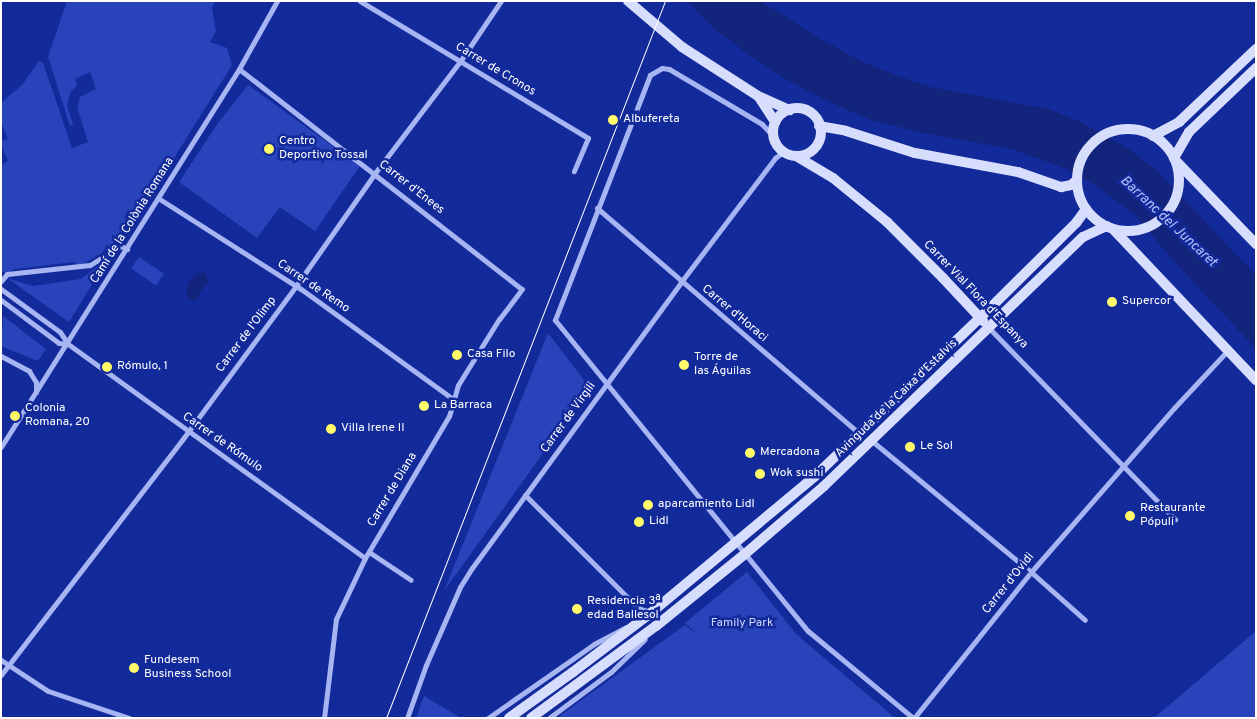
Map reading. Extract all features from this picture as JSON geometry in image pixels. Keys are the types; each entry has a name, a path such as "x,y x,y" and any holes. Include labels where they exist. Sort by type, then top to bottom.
{"main road":[{"path":"628,1 682,48 758,96 790,110"},
{"path":"1153,136 1179,122 1256,49"},
{"path":"1256,68 1189,132 1175,159 1180,182 1176,199 1165,216 1152,225 1139,230 1124,231 1110,227 1093,217 1082,201 1077,180 1086,152 1102,136 1130,130 1153,136 1166,145 1175,159 1256,244"},
{"path":"758,96 775,122"},
{"path":"790,110 810,112 820,126 820,138 817,146 811,151 796,156 783,152 773,136 775,122 784,112 790,110"},
{"path":"820,126 846,131 915,153 1018,172 1061,187 1071,185 1077,180"},
{"name":"Carrer Vial Flora d'Espanya","path":"796,156 833,178 887,222 989,328"},
{"name":"Avinguda de la Caixa d'Estalvis","path":"509,718 574,672 736,544 860,434 1076,223 1086,209"},
{"path":"1110,227 1256,380"},
{"name":"Avinguda de la Caixa d'Estalvis","path":"531,718 656,626 745,554 872,441 1084,237 1110,227"}],"street":[{"name":"Camí de la Colònia Romana","path":"1,448 68,344 239,68 277,1"},
{"name":"Carrer de Cronos","path":"360,1 588,138 574,171"},
{"name":"Carrer de l'Olimp","path":"1,675 296,286 375,173 461,60 501,1"},
{"name":"Carrer d'Enees","path":"239,68 522,289"},
{"path":"773,136 762,124 669,69 662,68 650,76 555,320 808,630 914,718"},
{"name":"Carrer de Virgili","path":"407,718 426,665 460,587 606,384 775,158 783,152"},
{"name":"Carrer de Remo","path":"158,198 296,286 453,399"},
{"name":"Carrer d'Horaci","path":"597,208 860,434"},
{"path":"1,281 7,274 90,265 121,246 127,249"},
{"path":"1,289 60,332 68,344"},
{"name":"Carrer de Diana","path":"324,718 336,619 365,558 449,416 453,399 473,359 522,289"},
{"path":"1,300 59,343 68,344"},
{"name":"Carrer Vial Flora d'Espanya","path":"989,328 1176,519"},
{"name":"Carrer de Rómulo","path":"68,344 187,432 365,558"},
{"path":"1124,466 1228,350"},
{"path":"1,356 29,371 36,382 36,393"},
{"path":"872,441 1031,572 1085,620"},
{"name":"Carrer d'Ovidi","path":"914,718 1031,572 1124,466"},
{"path":"525,495 635,606 652,612"},
{"path":"369,552 411,580"},
{"name":"Avinguda de la Caixa d'Estalvis","path":"488,718 594,644 652,612"},
{"name":"Avinguda de la Caixa d'Estalvis","path":"549,718 611,672 656,626"},
{"path":"1,660 48,691 129,718"}],"green space":[{"path":"67,1 215,1 212,8 216,31 210,42 227,48 232,65 126,235 113,241 115,245 83,264 76,265 75,262 14,269 7,274 1,270 1,165 8,161 1,141 8,139 1,122 1,103 22,85 39,61 43,63 72,148 88,142 77,107 80,97 96,89 90,72 75,79 77,86 71,91 67,106 73,125 70,126 48,57"},
{"name":"Centro Deportivo Tossal","path":"248,85 360,166 315,231 280,207 257,238 179,182 218,123"},
{"path":"139,257 164,274 156,285 131,269"},
{"path":"108,258 69,322 7,278 33,286 81,279"},
{"path":"3,316 46,349 38,361 1,346"},
{"path":"548,333 590,388 444,591"},
{"name":"Family Park","path":"747,572 796,634 895,718 557,718 685,625 700,637 685,623"},
{"path":"1256,631 1256,718 1154,718"},
{"path":"424,696 461,718 416,718"}],"water":[{"name":"Barranc del Juncaret","path":"687,1 761,1 819,38 859,60 896,75 930,87 1049,109 1081,122 1127,148 1154,168 1256,275 1256,349 1170,257 1135,215 1095,185 1066,169 1012,149 928,134 871,120 834,104 787,80 748,54 717,31"},
{"path":"204,272 207,275 208,282 199,293 198,300 186,297 188,283 198,273"}],"tram line":[{"path":"386,718 665,1"}],"place":[{"name":"Albufereta","path":"613,120"},
{"name":"Centro Deportivo Tossal","path":"269,149"},
{"name":"Supercor","path":"1112,302"},
{"name":"Casa Filo","path":"457,355"},
{"name":"Torre de las Águilas","path":"684,365"},
{"name":"Rómulo, 1","path":"107,367"},
{"name":"La Barraca","path":"424,406"},
{"name":"Colonia Romana, 20","path":"15,416"},
{"name":"Villa Irene II","path":"331,429"},
{"name":"Le Sol","path":"910,447"},
{"name":"Mercadona","path":"750,453"},
{"name":"Wok sushi","path":"760,474"},
{"name":"aparcamiento Lidl","path":"648,505"},
{"name":"Restaurante Pópuli","path":"1130,516"},
{"name":"Lidl","path":"639,522"},
{"name":"Residencia 3ª edad Ballesol","path":"577,609"},
{"name":"Fundesem Business School","path":"134,668"}]}
